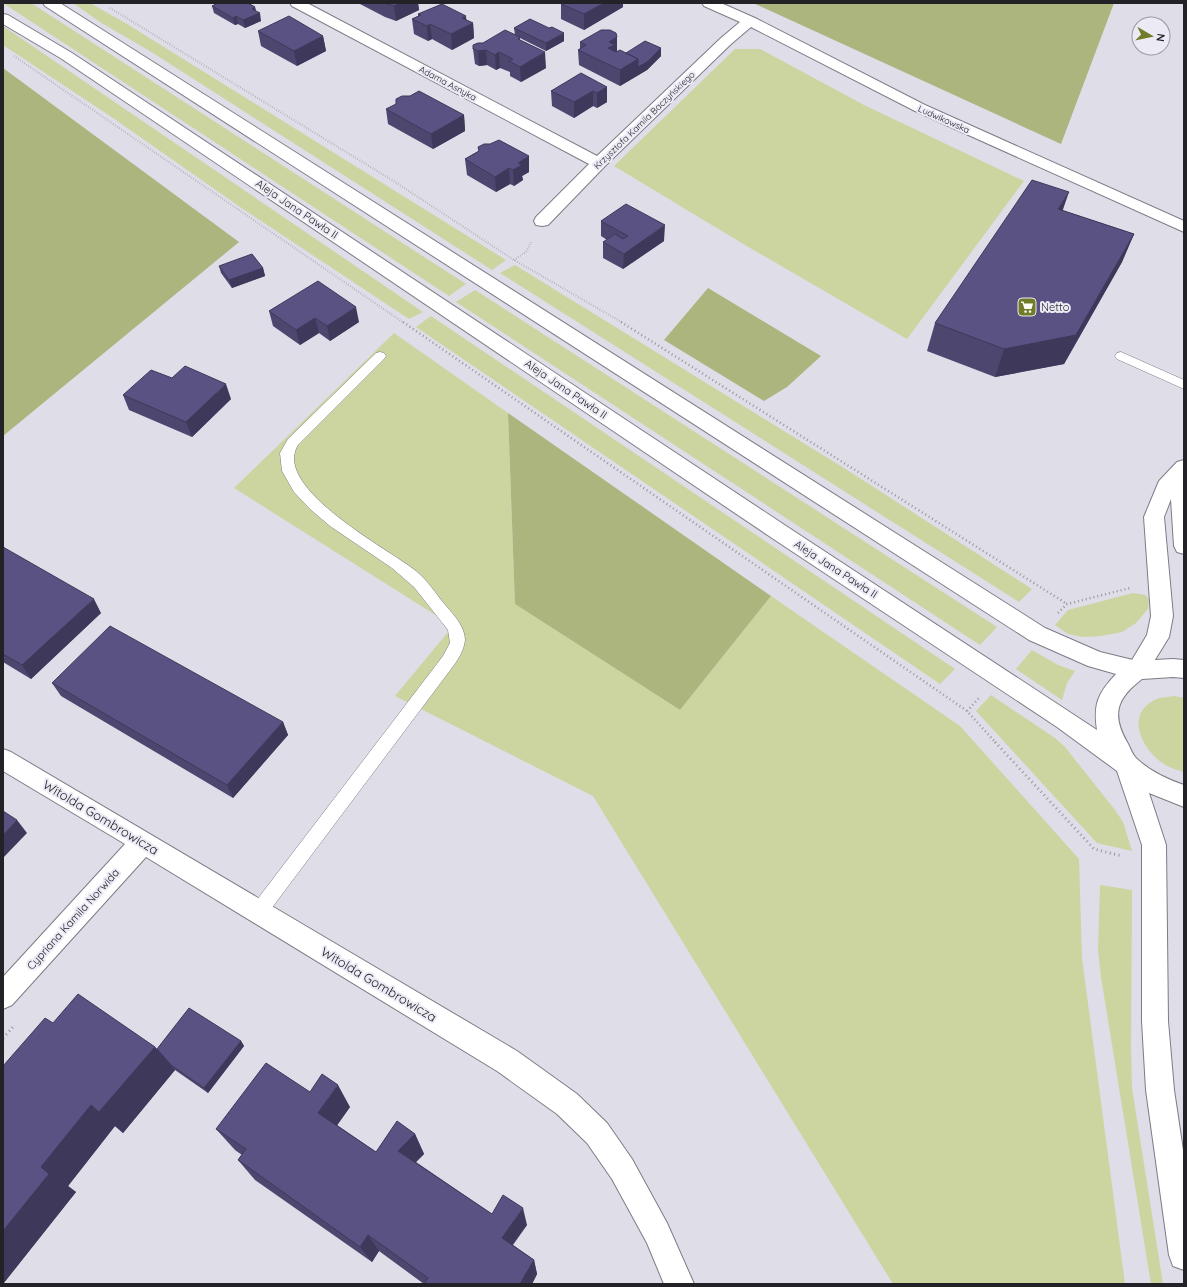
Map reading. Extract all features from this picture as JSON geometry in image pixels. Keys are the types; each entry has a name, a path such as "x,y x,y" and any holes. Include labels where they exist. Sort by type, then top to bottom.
{"street":[{"path":"50,3 1038,634 1096,660 1137,670 1173,668 1184,670"},
{"name":"Adama Asnyka","path":"297,3 599,163"},
{"name":"Ludwikowska","path":"708,3 750,22 920,108 1184,227"},
{"name":"Aleja Jana Pawła II","path":"3,18 86,69 792,541 1065,720 1156,785 1184,796"},
{"name":"Krzysztofa Kamila Baczyńskiego","path":"542,221 599,163 726,41 750,22"},
{"path":"1184,467 1166,486 1154,517 1162,616 1158,637 1137,670 1125,679 1112,694 1106,712 1109,732 1127,764 1154,845 1156,1044 1160,1090 1184,1255"},
{"path":"1184,480 1181,494 1184,546"},
{"name":"Witolda Gombrowicza","path":"3,759 507,1061 568,1104 597,1133 622,1169 657,1232 679,1284"},
{"name":"Cypriana Kamila Norwida","path":"3,996 143,842"}],"lane":[{"path":"259,911 436,677 453,653 457,643 457,632 446,616 411,575 328,518 301,491 290,472 287,453 293,442 380,356"},
{"path":"1121,356 1184,385"}],"path":[{"path":"107,7 392,180 514,260 613,317 1067,604 1131,588"},
{"path":"9,53 402,321 967,711 1094,849 1127,857"}],"green space":[{"path":"3,3 31,3 466,284 449,296"},
{"path":"73,3 90,3 127,24 506,260 492,270 153,53 100,22"},
{"path":"753,3 1114,3 1061,144"},
{"path":"3,26 423,312 409,319 243,209 113,118 3,45"},
{"path":"735,49 760,49 864,105 1024,181 907,339 745,245 614,166"},
{"path":"3,68 239,242 3,436"},
{"path":"515,265 844,468 1032,589 1019,602 500,273"},
{"path":"708,288 821,356 787,387 764,401 664,340"},
{"path":"475,290 997,627 980,645 456,302"},
{"path":"431,316 955,669 940,684 416,327"},
{"path":"394,333 508,413 515,604 680,710 771,596 960,726 1079,859 1082,958 1125,1284 893,1284 593,796 395,696 453,626 234,488"},
{"path":"508,413 771,596 680,710 515,604"},
{"path":"1133,593 1145,595 1149,599 1148,609 1136,623 1122,632 1101,636 1082,637 1068,634 1055,625 1068,610"},
{"path":"1032,650 1058,665 1075,671 1067,683 1062,700 1016,669"},
{"path":"991,695 1055,738 1065,747 1123,822 1132,851 1097,843 976,711"},
{"path":"1174,696 1184,698 1184,772 1166,765 1153,755 1142,738 1139,729 1139,720 1142,711 1148,704 1159,698"},
{"path":"1100,885 1132,890 1132,1088 1163,1284 1151,1284 1101,977 1098,950"}],"building":[{"path":"218,3 248,3 255,7 252,9 260,13 243,20 236,16 233,18 212,6"},
{"path":"384,3 401,3 394,6"},
{"path":"604,3 584,14 561,4"},
{"path":"442,4 466,16 462,18 473,23 451,34 430,24 427,26 412,19 421,15 418,14"},
{"path":"289,16 323,36 294,51 258,31"},
{"path":"530,19 564,33 546,43 514,28"},
{"path":"505,30 520,37 518,39 545,52 520,67 509,61 513,59 499,52 495,55 486,50 478,51 473,49 473,45 483,43"},
{"path":"601,30 610,30 616,33 617,37 609,42 615,45 608,48 616,52 620,50 638,59 620,70 578,50 586,45 580,42"},
{"path":"645,41 661,48 647,62 638,67 638,59 626,53"},
{"path":"581,73 607,87 597,93 593,91 574,102 551,91"},
{"path":"419,91 464,115 431,134 386,109 396,104 396,99 402,96 410,96"},
{"path":"499,140 529,156 518,163 522,165 513,170 509,168 495,177 465,159 479,151 478,147"},
{"name":"Netto","path":"1032,180 1069,192 1058,209 1134,234 1076,335 1004,349 935,323"},
{"path":"626,204 665,225 624,254 603,242 615,234 623,239 628,236 601,221"},
{"path":"252,254 263,268 229,280 219,266"},
{"path":"318,281 356,307 327,326 315,318 296,330 269,311"},
{"path":"185,366 226,384 186,422 123,395 151,370 172,378"},
{"path":"3,547 94,599 22,665 3,654"},
{"path":"110,626 283,722 227,785 52,683"},
{"path":"3,811 17,820 3,835"},
{"path":"78,994 155,1047 99,1112 91,1105 41,1167 49,1174 3,1231 3,1066 45,1018 53,1023"},
{"path":"189,1008 241,1041 204,1088 171,1065 157,1049"},
{"path":"266,1063 310,1092 322,1074 338,1085 318,1113 376,1152 397,1121 415,1134 398,1151 492,1214 503,1195 523,1208 502,1238 534,1260 520,1284 424,1284 428,1278 368,1235 360,1247 238,1160 246,1149 216,1129"}],"place":[{"name":"Netto","path":"1027,307"}]}
